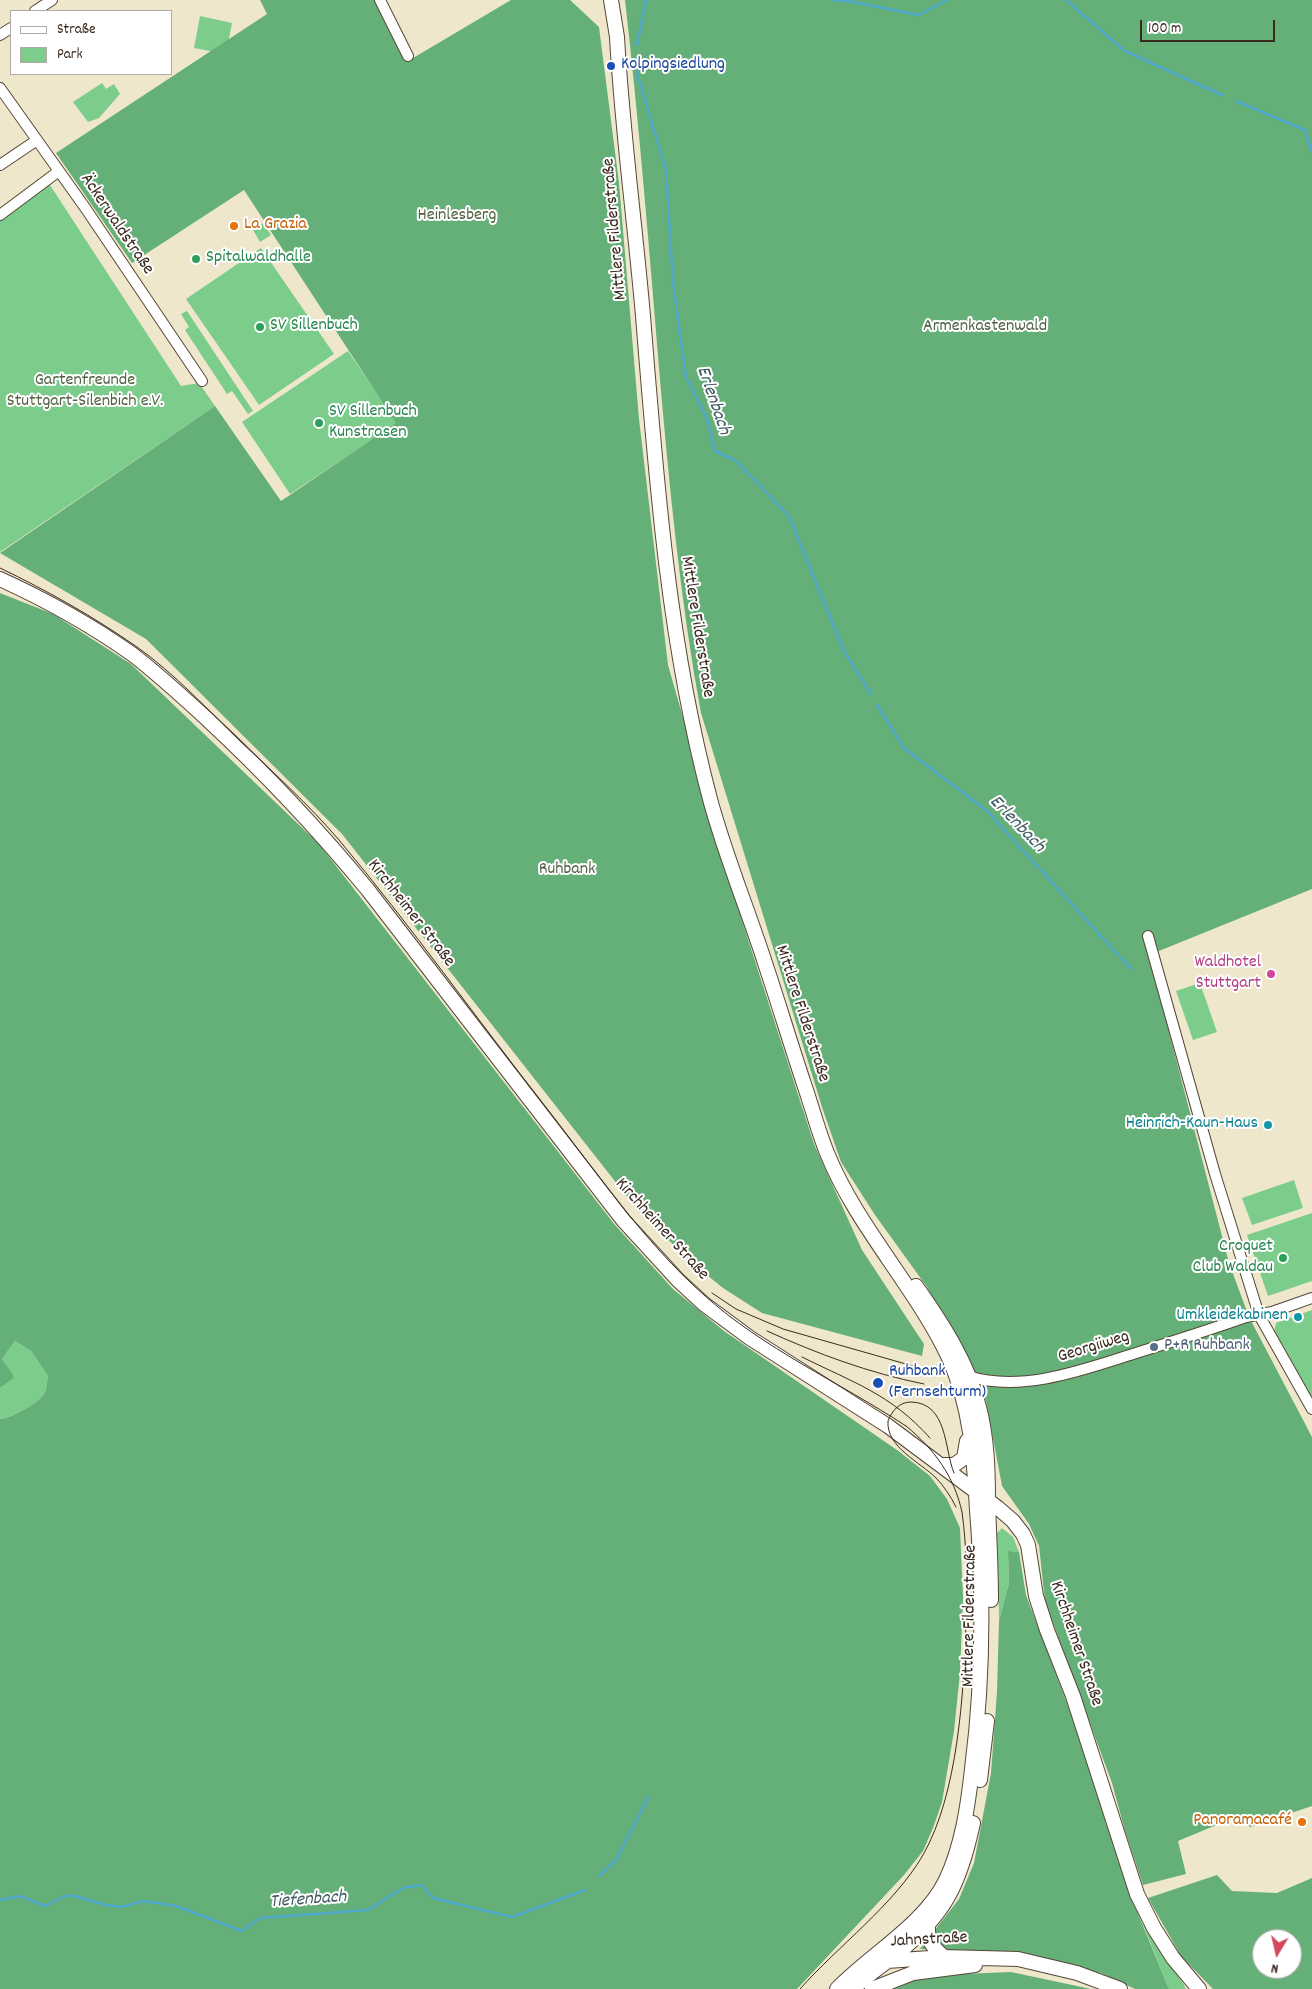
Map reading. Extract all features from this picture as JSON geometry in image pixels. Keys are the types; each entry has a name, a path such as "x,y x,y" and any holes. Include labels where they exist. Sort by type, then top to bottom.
{"main road":[{"name":"Mittlere Filderstraße","path":"611,0 617,37 658,500 677,644 690,714 711,802 828,1155 869,1231 906,1284 950,1362 965,1403 971,1431 983,1609 982,1658 970,1789 957,1850 946,1882 929,1907 910,1926 857,1969"},
{"name":"Kirchheimer Straße","path":"0,579 69,614 133,655 184,697 232,742 294,806 331,845 368,890 623,1220 678,1280 704,1304 750,1338 872,1415 1013,1521 1023,1534 1028,1545 1036,1596 1073,1696 1138,1894 1154,1928 1173,1958 1196,1988"},
{"name":"Mittlere Filderstraße","path":"853,1989 888,1961 928,1924 954,1887 967,1853 984,1756 991,1659 992,1612 986,1438 979,1406 958,1354 936,1314 910,1278 869,1231"},
{"path":"950,1362 968,1376"},
{"path":"942,1466 954,1465 964,1458 971,1431"},
{"path":"928,1924 928,1938 933,1948 944,1957"},
{"name":"Jahnstraße","path":"857,1969 888,1961 944,1957 1018,1959 1032,1964 1077,1973 1120,1989"},
{"name":"Jahnstraße","path":"872,1989 913,1972 963,1966 1032,1964"},
{"path":"837,1989 857,1969"}],"street":[{"path":"37,10 52,0"},
{"path":"380,0 408,56"},
{"name":"Äckerwaldstraße","path":"0,88 202,381"},
{"path":"0,165 37,140"},
{"path":"0,215 59,171"},
{"path":"1148,936 1215,1174 1259,1315 1312,1409"},
{"name":"Georgiiweg","path":"968,1376 988,1381 1003,1381 1058,1376 1312,1298"}],"green space":[{"name":"Heinlesberg","path":"260,0 377,0 408,61 511,0 570,0 599,27 619,183 639,419 668,665 735,899 814,1144 862,1250 924,1344 922,1356 762,1313 723,1288 692,1263 636,1208 342,834 146,639 0,553 215,406 281,501 396,423 244,190 132,263 56,153 267,14"},
{"name":"Armenkastenwald","path":"625,0 1312,0 1312,889 1149,955 1229,1263 1249,1317 1312,1437 1312,1806 1250,1827 1238,1816 1178,1841 1186,1874 1143,1885 1125,1831 1112,1783 1045,1601 1039,1546 1029,1524 1002,1486 986,1401 969,1364 927,1287 875,1215 841,1162 822,1107 701,713 681,584 671,498"},
{"path":"200,16 232,23 226,54 194,48"},
{"path":"102,83 106,89 114,84 120,94 99,118 88,122 73,102"},
{"name":"Gartenfreunde Stuttgart-Silenbich e.V.","path":"48,182 181,386 199,383 215,406 0,552 0,219"},
{"path":"263,223 271,235 260,242 253,230"},
{"name":"SV Sillenbuch","path":"261,248 334,354 259,405 186,299"},
{"path":"187,311 253,411 248,414 232,391 227,394 185,330 189,327 181,314"},
{"name":"SV Sillenbuch Kunstrasen","path":"348,351 397,423 290,494 242,422"},
{"path":"0,593 53,614 131,664 319,844 615,1225 673,1289 724,1331 897,1450 930,1476 947,1499 960,1528 963,1597 960,1673 954,1731 942,1802 923,1851 904,1875 797,1989 0,1989 0,1419 18,1413 38,1400 45,1392 48,1376 31,1351 15,1341 2,1359 13,1374 13,1379 0,1388"},
{"path":"1200,983 1217,1032 1193,1040 1176,991"},
{"path":"1294,1180 1303,1208 1252,1225 1242,1198"},
{"name":"Croquet Club Waldau","path":"1312,1213 1312,1281 1268,1296 1247,1235"},
{"path":"1312,1310 1312,1399 1274,1332 1276,1323"},
{"path":"15,1341 31,1351 48,1376 47,1386 42,1396 32,1405 11,1416 0,1419 0,1388 13,1379 13,1374 2,1359"},
{"path":"1002,1528 1013,1537 1019,1552 1008,1551 1009,1583 999,1621 997,1533"},
{"path":"1008,1551 1019,1552 1026,1595 1074,1722 1134,1904 1169,1989 1135,1989 1101,1973 1015,1952 920,1949 959,1899 974,1863 991,1773 997,1692 999,1621 1009,1583"},
{"path":"1217,1875 1232,1891 1277,1893 1312,1878 1312,1989 1213,1989 1181,1956 1148,1898"},
{"path":"1140,1917 1184,1985 1186,1989 1169,1989"},
{"path":"1011,1972 1091,1989 887,1989 911,1976"}],"waterway":[{"path":"637,45 646,0"},
{"path":"833,0 919,15 947,0"},
{"path":"1066,0 1125,51 1222,95"},
{"name":"Erlenbach","path":"636,70 666,170 673,282 686,377 707,419 715,451 735,460 789,516 844,651 871,694"},
{"path":"1236,101 1305,130 1312,152"},
{"name":"Erlenbach","path":"877,705 904,748 987,811 1131,969"},
{"name":"Tiefenbach","path":"599,1876 616,1860 649,1796"},
{"name":"Tiefenbach","path":"0,1900 20,1896 45,1906 65,1896 75,1896 106,1905 122,1907 143,1901 176,1906 242,1931 260,1918 368,1910 403,1888 421,1885 433,1898 512,1917 585,1890"}],"tram line":[{"path":"0,568 36,586 104,625 151,657 190,692 328,827 418,939 640,1229 704,1295 751,1332 777,1349 906,1426 942,1464 954,1487 962,1512 966,1553 965,1650 961,1710 957,1742 944,1803 935,1830 923,1855 911,1873 881,1908 800,1989"},
{"path":"712,1293 736,1309 783,1329 927,1370"},
{"path":"767,1331 844,1362 924,1384"},
{"path":"802,1357 870,1390 886,1400 901,1410 930,1438"},
{"path":"954,1473 943,1429 932,1410 923,1404 911,1402 896,1408 888,1421 892,1439 905,1453 939,1481 956,1507"}],"place":[{"name":"Kolpingsiedlung","path":"611,66"},
{"name":"La Grazia","path":"234,226"},
{"name":"Spitalwaldhalle","path":"196,259"},
{"name":"SV Sillenbuch","path":"260,327"},
{"name":"SV Sillenbuch Kunstrasen","path":"319,423"},
{"name":"Waldhotel Stuttgart","path":"1271,974"},
{"name":"Heinrich-Kaun-Haus","path":"1268,1125"},
{"name":"Croquet Club Waldau","path":"1283,1258"},
{"name":"Umkleidekabinen","path":"1298,1317"},
{"name":"P+R Ruhbank","path":"1154,1347"},
{"name":"Ruhbank (Fernsehturm)","path":"878,1383"},
{"name":"Panoramacafé","path":"1302,1822"}],"park label":[{"name":"Ruhbank","path":"567,871"}]}
